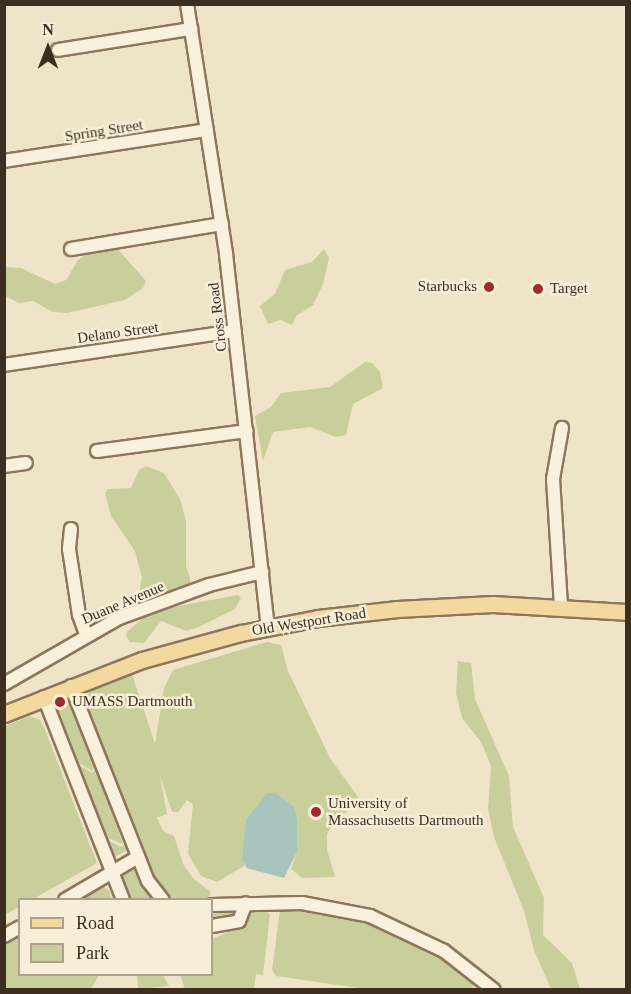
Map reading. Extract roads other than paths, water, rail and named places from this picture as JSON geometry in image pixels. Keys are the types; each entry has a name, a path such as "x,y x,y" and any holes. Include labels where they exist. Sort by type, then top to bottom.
{"main road":[{"name":"Old Westport Road","path":"4,714 142,660 268,627 407,608 561,606 627,612"}],"street":[{"name":"Cross Road","path":"187,4 222,224 268,627"},
{"path":"58,50 191,29"},
{"name":"Spring Street","path":"4,161 207,130"},
{"path":"71,249 222,224"},
{"name":"Delano Street","path":"4,365 235,331"},
{"path":"561,606 554,479 562,428"},
{"path":"97,451 247,431"},
{"path":"4,466 26,463"},
{"path":"71,529 69,549 79,615 86,634"},
{"name":"Duane Avenue","path":"4,684 86,634 137,610 209,585 262,572"},
{"path":"71,686 138,857 150,885 161,898"},
{"path":"44,698 121,896"},
{"path":"68,898 112,870 138,857"},
{"path":"213,910 246,903"},
{"path":"213,926 239,921 246,903"},
{"path":"213,904 315,904 370,916 426,940 494,990"},
{"path":"4,936 18,928"}],"water":[{"path":"267,793 275,793 294,807 297,820 297,852 284,878 247,868 242,860 246,819"}],"place":[{"name":"Starbucks","path":"489,287"},
{"name":"Target","path":"538,289"},
{"name":"UMASS Dartmouth","path":"60,702"},
{"name":"University of Massachusetts Dartmouth","path":"316,812"}]}
